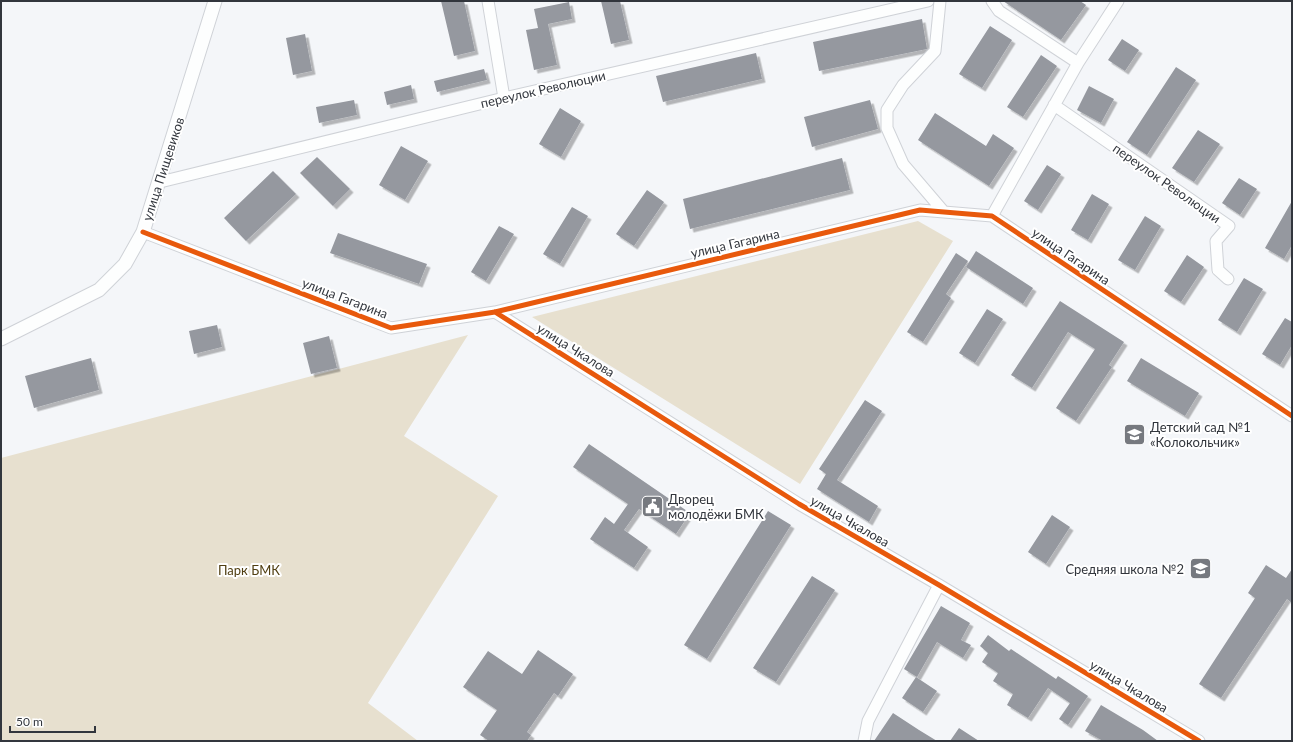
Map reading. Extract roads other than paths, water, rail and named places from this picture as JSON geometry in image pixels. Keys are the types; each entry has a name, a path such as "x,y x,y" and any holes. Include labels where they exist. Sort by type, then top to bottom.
{"street":[{"name":"улица Пищевиков","path":"1,338 99,290 125,264 143,232 160,182 215,1"},
{"path":"488,1 504,98"},
{"name":"переулок Революции","path":"160,182 504,98 928,1"},
{"path":"940,1 935,51 903,85 887,110 887,128 904,164 944,212"},
{"path":"992,1 999,11 1078,64"},
{"path":"992,216 1078,64 1118,1"},
{"name":"переулок Революции","path":"1054,105 1228,226 1216,241 1218,270 1228,279"},
{"name":"улица Гагарина","path":"143,232 391,328 495,312 920,210 992,216 1292,416"},
{"name":"улица Чкалова","path":"495,312 799,504 939,585 1199,741"},
{"path":"864,741 868,721 939,585"}],"place":[{"name":"Детский сад №1 «Колокольчик»","path":"1135,434"},
{"name":"Дворец молодёжи БМК","path":"653,506"},
{"name":"Средняя школа №2","path":"1200,569"}],"park label":[{"name":"Парк БМК","path":"249,570"}]}
